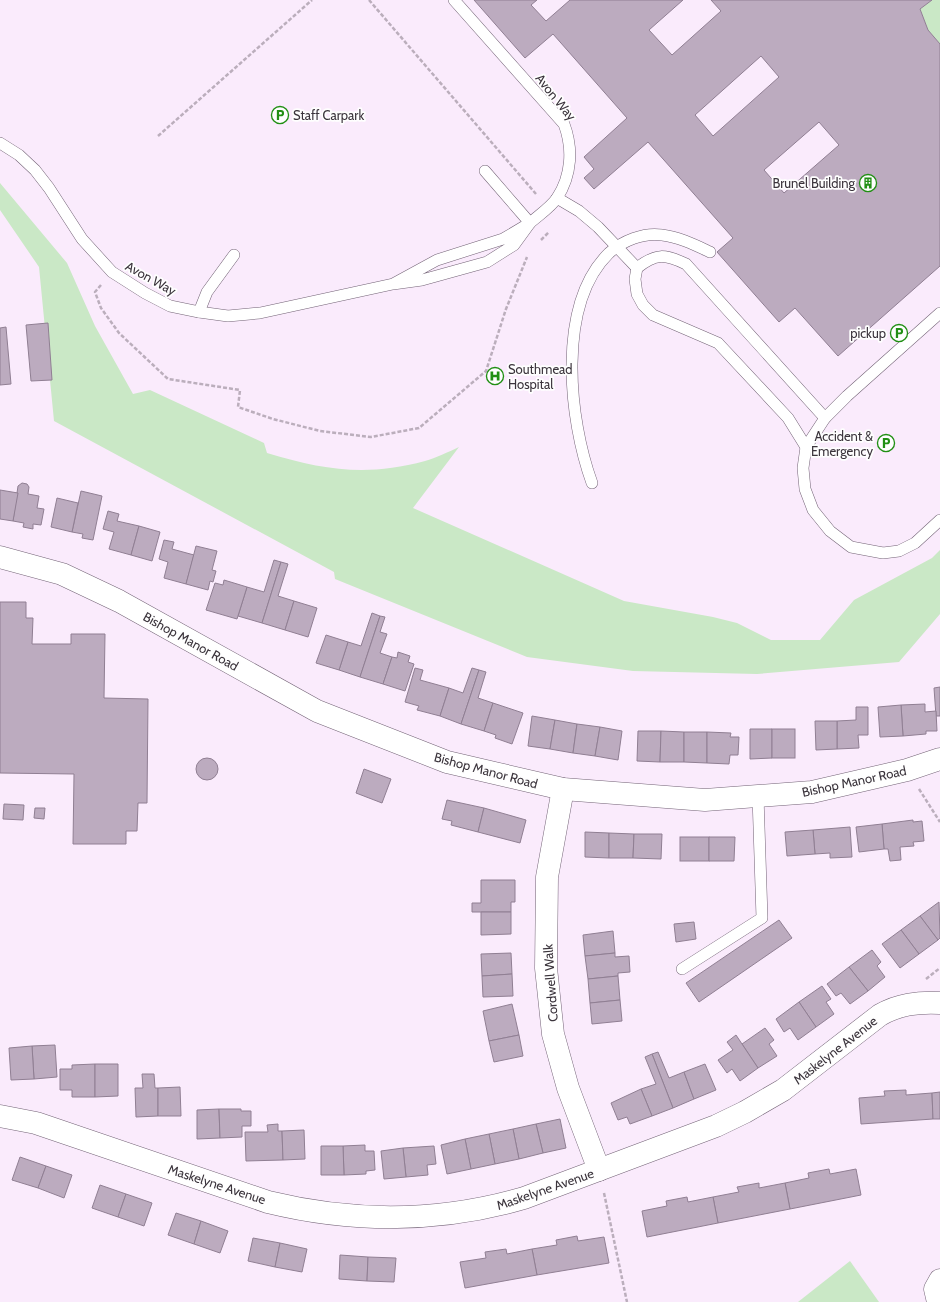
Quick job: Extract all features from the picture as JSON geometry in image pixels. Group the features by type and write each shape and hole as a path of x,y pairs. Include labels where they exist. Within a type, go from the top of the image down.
{"street":[{"name":"Bishop Manor Road","path":"0,558 62,574 119,601 317,711 447,762 563,789 705,800 812,792 907,770 940,759"},
{"name":"Cordwell Walk","path":"563,789 547,877 546,968 553,1034 568,1088 599,1170"},
{"name":"Maskelyne Avenue","path":"0,1116 36,1124 268,1202 303,1210 361,1218 446,1215 497,1206 524,1198 716,1126 765,1101 891,1009 914,1003 940,1003"},
{"path":"938,1302 935,1289 940,1280"}],"lane":[{"name":"Avon Way","path":"392,284 437,260 503,239 530,223 557,198 566,179 571,159 570,139 564,124 454,0"},
{"name":"Avon Way","path":"0,143 19,155 35,170 57,199 82,239 112,272 145,293 170,306 199,312 228,316 260,313 392,284 422,280 487,262 514,245 530,223"},
{"path":"485,171 530,223"},
{"path":"557,198 579,211 598,227 637,268"},
{"path":"592,483 578,436 573,396 574,332 583,294 592,272 616,247 637,238 661,234 685,241 710,252"},
{"path":"199,312 207,292 234,255"},
{"path":"806,447 788,418 718,343 653,315 643,305 637,294 635,279 637,268 647,260 659,256 669,256 686,264 825,418"},
{"path":"940,314 847,396 825,418 806,447 803,468 804,489 813,510 830,531 851,547 882,553 899,551 915,543 940,520"},
{"path":"682,969 762,918 758,796"}],"path":[{"path":"158,136 312,0"},
{"path":"369,0 548,207"},
{"path":"907,770 940,822"},
{"path":"599,1170 626,1302"}],"green space":[{"path":"932,0 940,0 940,44 928,30 920,9"},
{"path":"0,183 67,263 95,326 133,394 150,390 264,443 267,453 307,464 345,469 383,469 429,460 459,447 413,508 624,601 713,617 737,623 771,640 820,640 854,600 932,558 940,550 940,614 899,662 757,674 633,671 527,657 335,579 334,572 54,421 39,267 0,210"},
{"path":"850,1261 879,1302 798,1302"}],"building":[{"name":"Brunel Building","path":"474,0 537,0 531,5 546,21 570,0 683,0 649,30 672,55 721,11 711,0 932,0 920,9 928,30 940,44 940,266 838,356 795,308 779,322 717,252 733,238 648,142 594,189 584,178 594,169 584,157 627,118 553,34 525,58","holes":["761,56 779,77 713,136 695,115","819,122 839,145 784,193 764,170"]},
{"path":"48,323 52,380 31,381 26,325"},
{"path":"6,327 11,384 0,385 0,328"},
{"path":"22,483 27,484 29,487 28,494 39,496 37,508 44,509 41,525 33,524 33,529 23,527 24,523 13,521 18,486"},
{"path":"0,490 18,493 13,521 0,519"},
{"path":"81,491 102,496 93,540 82,538 83,534 72,532"},
{"path":"57,498 78,503 72,532 51,527"},
{"path":"108,511 119,514 117,521 139,526 131,555 109,549 114,532 103,529"},
{"path":"139,526 160,532 152,561 131,555"},
{"path":"164,540 174,542 172,549 194,555 186,584 164,578 168,562 159,559"},
{"path":"196,546 217,551 212,570 216,571 213,582 210,581 208,590 186,584"},
{"path":"274,560 281,562 262,623 238,616 247,587 264,592"},
{"path":"281,562 288,564 278,596 294,601 285,630 262,623"},
{"path":"224,580 247,587 237,619 206,610 215,583 223,585"},
{"path":"294,601 317,608 308,637 285,630"},
{"path":"0,602 26,602 26,618 33,618 32,644 71,644 71,634 105,634 104,698 148,699 147,803 138,803 137,831 126,831 126,844 73,844 74,774 0,773"},
{"path":"372,613 380,616 360,677 339,670 348,642 361,646"},
{"path":"380,616 385,617 380,632 387,634 380,653 392,657 383,684 360,677"},
{"path":"326,635 348,642 339,670 316,663"},
{"path":"398,652 410,656 408,662 414,664 405,691 383,684 392,657 397,658"},
{"path":"415,668 423,670 420,680 449,688 440,716 417,710 419,706 405,702"},
{"path":"472,668 479,670 461,724 440,716 449,688 463,693"},
{"path":"479,670 486,672 478,698 493,703 484,731 461,724"},
{"path":"940,687 940,716 936,716 934,688"},
{"path":"493,703 523,713 512,744 495,738 496,735 484,731"},
{"path":"925,704 925,712 936,711 937,731 926,731 926,734 903,736 901,705"},
{"path":"901,705 903,736 880,737 878,707"},
{"path":"856,707 868,707 868,735 858,735 859,748 837,749 837,721 856,720"},
{"path":"532,716 555,720 550,749 528,746"},
{"path":"555,720 577,724 573,753 550,749"},
{"path":"815,721 837,721 837,749 816,750"},
{"path":"577,724 600,727 595,756 573,753"},
{"path":"600,727 622,731 618,760 595,756"},
{"path":"750,729 772,729 772,758 750,759"},
{"path":"772,729 795,729 795,758 772,758"},
{"path":"638,731 661,731 660,762 637,761"},
{"path":"661,731 684,732 684,762 660,762"},
{"path":"684,732 707,732 707,763 684,762"},
{"path":"707,732 731,733 730,737 739,737 738,755 730,755 729,764 707,763"},
{"path":"207,758 215,761 218,769 215,777 207,780 199,777 196,769 199,761"},
{"path":"364,769 391,779 382,803 356,793"},
{"path":"447,800 484,808 478,832 451,825 452,821 442,819"},
{"path":"4,804 24,805 23,820 3,819"},
{"path":"35,808 45,808 44,819 34,818"},
{"path":"484,808 526,820 520,843 478,832"},
{"path":"913,820 913,822 922,821 924,841 913,842 914,846 900,847 901,860 890,861 888,849 884,849 882,824"},
{"path":"882,824 884,849 859,852 856,827"},
{"path":"850,827 852,857 830,858 830,853 815,854 813,830"},
{"path":"813,830 815,854 787,856 785,832"},
{"path":"585,832 609,833 609,858 585,857"},
{"path":"609,833 634,834 633,858 609,858"},
{"path":"634,834 662,834 661,859 633,858"},
{"path":"680,837 709,837 709,861 680,861"},
{"path":"709,837 735,837 734,861 709,861"},
{"path":"481,880 515,880 515,902 511,902 511,912 472,912 472,903 481,903"},
{"path":"939,902 940,938 938,940 920,916"},
{"path":"481,912 511,912 511,934 481,935"},
{"path":"920,916 938,940 919,954 901,930"},
{"path":"779,920 792,938 699,1002 686,983"},
{"path":"694,922 696,939 676,942 674,924"},
{"path":"901,930 919,954 900,968 882,944"},
{"path":"613,931 615,953 585,956 583,935"},
{"path":"872,950 881,962 877,966 885,977 868,991 849,967"},
{"path":"511,953 512,974 482,976 481,954"},
{"path":"615,953 615,957 629,956 630,972 618,973 618,976 588,979 585,956"},
{"path":"849,967 868,991 850,1004 841,993 836,996 827,984"},
{"path":"512,974 513,996 483,997 482,976"},
{"path":"618,976 620,1000 590,1003 588,979"},
{"path":"822,986 831,999 826,1002 834,1014 816,1027 799,1002"},
{"path":"620,1000 622,1021 592,1024 590,1003"},
{"path":"799,1002 816,1027 798,1040 790,1028 784,1032 776,1019"},
{"path":"512,1004 519,1035 489,1041 483,1011"},
{"path":"765,1028 774,1040 769,1044 777,1056 758,1068 742,1044"},
{"path":"519,1035 523,1056 494,1062 489,1041"},
{"path":"736,1035 758,1068 740,1081 732,1069 727,1073 718,1060 733,1050 727,1042"},
{"path":"55,1045 57,1077 34,1079 32,1046"},
{"path":"32,1046 34,1079 11,1080 9,1048"},
{"path":"658,1052 669,1078 684,1072 694,1099 673,1108 652,1054"},
{"path":"652,1054 673,1108 652,1116 641,1089 656,1084 645,1057"},
{"path":"95,1064 95,1097 72,1097 72,1090 60,1090 60,1069 72,1069 72,1065"},
{"path":"95,1064 118,1064 118,1096 95,1097"},
{"path":"705,1064 716,1090 694,1099 684,1072"},
{"path":"142,1074 154,1074 155,1088 158,1088 158,1116 136,1117 135,1088 143,1088"},
{"path":"180,1087 181,1116 158,1116 158,1088"},
{"path":"641,1089 652,1116 630,1124 627,1117 618,1120 611,1103"},
{"path":"906,1090 906,1095 932,1093 933,1119 861,1124 859,1098 885,1096 884,1091"},
{"path":"940,1092 940,1119 933,1119 932,1093"},
{"path":"219,1109 220,1138 197,1139 197,1110"},
{"path":"219,1109 241,1109 241,1111 251,1111 251,1126 242,1126 242,1137 220,1138"},
{"path":"560,1119 566,1148 543,1153 536,1124"},
{"path":"278,1124 278,1131 282,1131 283,1160 246,1161 245,1132 268,1132 267,1125"},
{"path":"536,1124 543,1153 519,1159 513,1129"},
{"path":"513,1129 519,1159 495,1164 489,1134"},
{"path":"304,1130 305,1159 283,1160 282,1131"},
{"path":"489,1134 495,1164 471,1169 465,1139"},
{"path":"465,1139 471,1169 447,1174 441,1145"},
{"path":"365,1145 365,1151 374,1151 375,1170 366,1171 366,1174 344,1175 343,1146"},
{"path":"321,1146 343,1146 344,1175 321,1175"},
{"path":"434,1146 436,1164 427,1165 428,1175 406,1177 403,1148"},
{"path":"403,1148 406,1177 384,1179 381,1151"},
{"path":"20,1157 46,1166 38,1188 12,1180"},
{"path":"46,1166 72,1175 64,1198 38,1188"},
{"path":"829,1169 830,1174 856,1169 861,1195 790,1209 785,1183 809,1178 808,1173"},
{"path":"759,1183 759,1188 785,1183 790,1209 718,1223 713,1197 739,1192 737,1187"},
{"path":"100,1185 126,1194 118,1217 92,1208"},
{"path":"126,1194 152,1203 144,1226 118,1217"},
{"path":"687,1197 688,1202 713,1197 718,1223 647,1237 642,1211 667,1206 666,1201"},
{"path":"176,1213 201,1221 194,1244 168,1235"},
{"path":"201,1221 228,1231 220,1253 194,1244"},
{"path":"577,1236 578,1241 604,1237 609,1263 537,1275 532,1249 557,1245 556,1240"},
{"path":"253,1238 280,1243 275,1267 248,1261"},
{"path":"280,1243 307,1249 302,1272 275,1267"},
{"path":"506,1249 507,1254 532,1249 537,1275 465,1288 460,1262 486,1258 485,1252"},
{"path":"340,1255 368,1257 367,1281 339,1279"},
{"path":"368,1257 396,1258 394,1282 367,1281"}],"place":[{"name":"Staff Carpark","path":"280,115"},
{"name":"Brunel Building","path":"868,183"},
{"name":"pickup","path":"899,333"},
{"name":"Southmead Hospital","path":"495,376"},
{"name":"Accident & Emergency","path":"886,443"}]}
